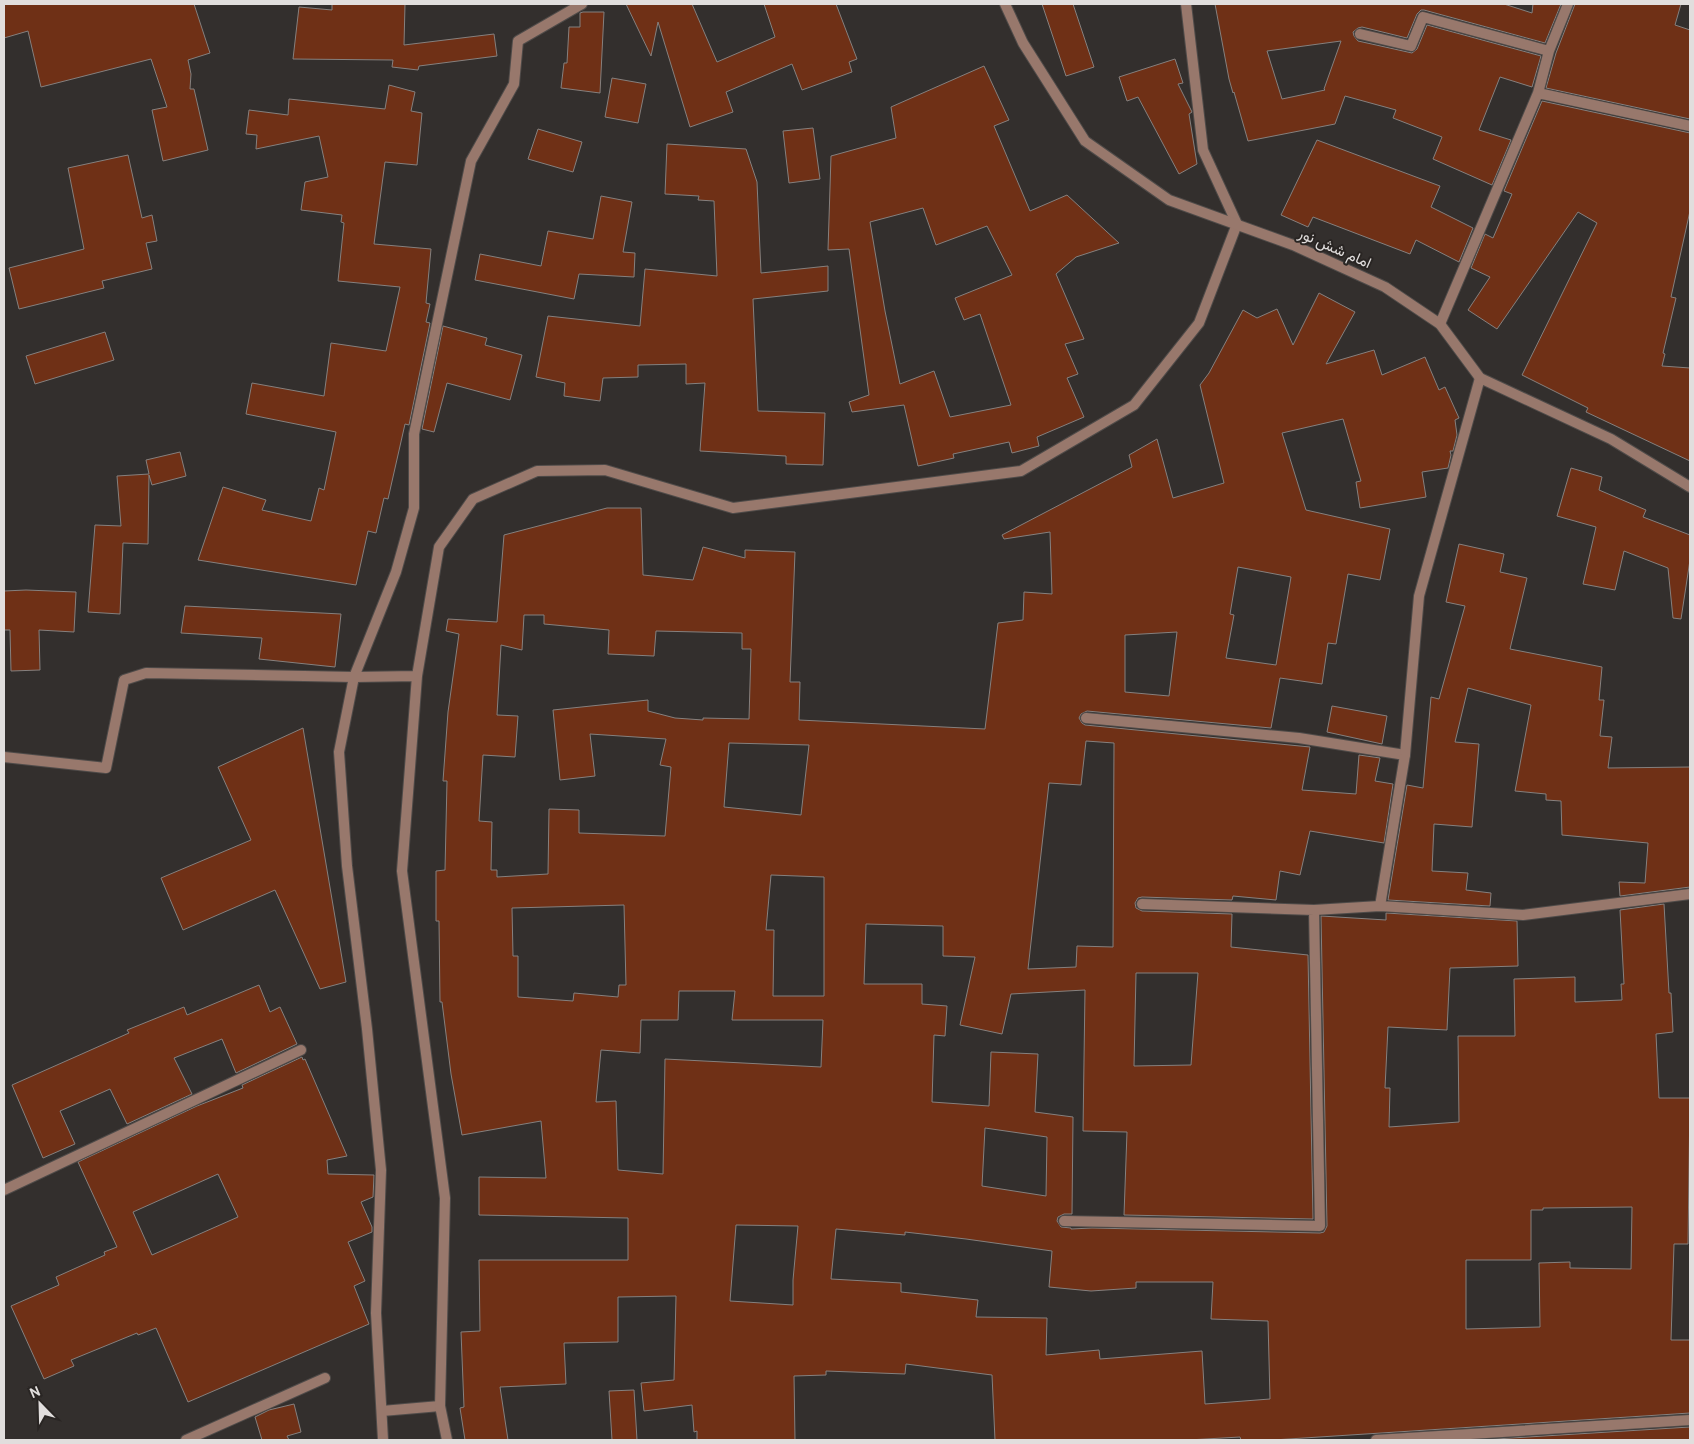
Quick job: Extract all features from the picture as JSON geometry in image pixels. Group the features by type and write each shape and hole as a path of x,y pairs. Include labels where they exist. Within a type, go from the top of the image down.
{"street":[{"path":"383,1440 376,1313 380,1170 367,1029 347,866 339,752 354,677 396,572 414,508 414,434 471,161 514,84 518,40 582,4"},
{"name":"امام شش نور","path":"1005,4 1023,43 1085,141 1169,200 1293,245 1385,287 1440,324 1480,378 1611,439 1690,487"},
{"path":"447,1440 440,1406 445,1198 402,870 417,676 439,547 473,499 536,471 605,470 733,508 1021,471 1134,405 1199,323 1237,224 1203,150 1186,4"},
{"path":"1440,324 1538,93 1549,52 1568,4"},
{"path":"1360,34 1411,46 1423,18 1549,52"},
{"path":"1538,93 1690,126"},
{"path":"1380,906 1404,756 1420,596 1480,378"},
{"path":"4,757 106,768 124,680 146,672 354,677 417,676"},
{"path":"1086,718 1299,738 1404,756"},
{"path":"1142,904 1314,910 1380,906 1523,915 1690,894"},
{"path":"1064,1221 1320,1226 1314,910"},
{"path":"4,1190 301,1050"},
{"path":"186,1440 325,1378"},
{"path":"382,1411 440,1406"},
{"path":"1376,1440 1690,1420"}],"building":[{"path":"4,4 194,4 210,53 188,60 191,74 190,89 194,89 208,150 163,161 152,110 167,107 151,59 41,87 28,31 4,38"},
{"path":"332,4 405,4 404,45 494,34 497,56 419,66 418,70 392,67 393,60 293,59 299,7 332,10"},
{"path":"626,4 692,4 717,62 775,37 764,4 836,4 857,59 849,62 852,72 802,90 792,64 726,92 733,112 690,127 658,22 651,56"},
{"path":"1042,4 1073,4 1094,67 1066,76"},
{"path":"1215,4 1504,4 1532,13 1533,4 1561,4 1545,43 1424,10 1417,14 1407,38 1362,27 1353,32 1358,41 1412,53 1417,49 1427,25 1541,56 1532,87 1500,77 1479,130 1511,140 1492,185 1433,159 1442,137 1393,118 1396,110 1345,96 1335,124 1248,141 1229,79","holes":["1341,41 1324,89 1282,99 1267,51"]},
{"path":"1575,4 1681,4 1675,25 1690,30 1690,119 1546,88 1556,53"},
{"path":"604,12 600,93 561,88 564,63 567,63 569,27 580,27 580,13"},
{"path":"1175,59 1183,83 1178,84 1192,112 1189,114 1197,164 1179,174 1138,97 1127,101 1119,77"},
{"path":"984,66 1009,120 994,126 1030,211 1067,195 1119,243 1076,257 1056,274 1084,339 1065,344 1078,374 1067,378 1084,417 1037,437 1039,446 1012,453 1009,442 953,454 954,458 918,466 904,405 852,412 849,402 869,395 849,249 828,250 831,156 896,138 891,107","holes":["923,208 936,245 987,226 1012,275 955,298 964,320 980,314 1011,405 950,417 934,371 900,384 870,222"]},
{"path":"612,78 646,84 638,123 605,117"},
{"path":"389,85 415,92 411,111 422,113 417,165 385,162 374,244 431,249 426,303 430,304 426,322 430,323 409,425 405,424 388,499 384,498 376,533 368,531 356,585 198,560 223,487 266,500 262,510 311,521 319,488 324,490 336,432 246,414 252,383 324,396 331,343 386,351 400,287 338,281 344,223 341,222 342,215 301,210 305,182 328,177 319,136 256,149 257,135 246,134 249,110 288,115 289,99 385,109"},
{"path":"1542,101 1690,133 1690,211 1671,297 1676,298 1663,353 1665,354 1662,366 1690,368 1690,461 1586,412 1588,408 1522,375 1597,223 1578,212 1497,329 1468,310 1490,277 1471,268 1485,234 1493,238 1512,194 1504,191"},
{"path":"813,128 820,179 789,183 783,131"},
{"path":"538,129 582,142 573,172 528,159"},
{"path":"1317,140 1440,186 1431,207 1473,228 1459,262 1416,240 1410,254 1313,217 1308,227 1281,215"},
{"path":"667,144 746,149 757,182 761,273 828,266 828,291 753,299 758,411 825,413 823,465 786,464 786,456 700,451 705,383 686,384 686,364 638,365 638,377 603,378 600,401 564,396 565,383 536,377 548,316 640,326 645,269 717,276 714,201 698,200 699,196 665,194"},
{"path":"128,155 142,218 152,215 157,241 146,243 152,269 102,281 104,288 19,309 9,268 84,249 68,168"},
{"path":"601,196 632,202 623,252 635,253 634,277 579,274 574,299 475,280 480,254 541,266 548,231 593,239"},
{"path":"1319,293 1355,312 1326,364 1374,350 1382,375 1425,357 1439,390 1445,387 1459,418 1455,420 1457,435 1453,451 1450,451 1448,468 1422,472 1426,497 1360,508 1356,482 1361,481 1343,419 1282,433 1306,510 1390,529 1380,580 1348,574 1336,644 1328,643 1322,684 1280,678 1271,728 1087,711 1081,714 1079,718 1085,725 1310,747 1302,790 1356,794 1359,755 1380,758 1375,781 1393,784 1384,843 1310,831 1300,875 1280,871 1276,900 1233,896 1232,900 1142,897 1138,898 1135,903 1136,908 1142,911 1232,914 1231,947 1308,955 1313,1219 1124,1215 1127,1132 1083,1131 1085,990 1011,994 1002,1034 960,1025 975,957 943,956 943,926 866,924 864,984 922,984 922,1004 947,1006 945,1036 934,1035 932,1102 989,1106 991,1052 1038,1054 1035,1112 1073,1117 1072,1214 1064,1214 1058,1217 1057,1221 1061,1227 1071,1229 1320,1233 1324,1232 1327,1226 1321,916 1386,920 1386,913 1517,921 1518,966 1450,968 1447,1030 1388,1027 1385,1088 1390,1088 1389,1127 1459,1122 1458,1036 1515,1036 1514,979 1575,977 1575,1002 1622,1000 1621,984 1624,984 1620,910 1664,904 1673,1032 1656,1034 1659,1098 1690,1098 1688,1244 1674,1244 1671,1340 1690,1340 1690,1413 1273,1440 1241,1440 1240,1437 1188,1440 995,1440 992,1375 906,1364 905,1374 826,1371 826,1375 794,1376 795,1440 697,1440 697,1431 694,1432 692,1405 644,1411 641,1383 674,1380 676,1296 618,1297 618,1342 564,1343 566,1384 500,1387 508,1440 465,1440 460,1408 464,1407 461,1332 480,1331 479,1260 628,1260 628,1218 479,1215 479,1177 546,1178 541,1121 462,1135 451,1074 442,1002 440,1002 439,921 436,921 436,871 445,870 447,781 443,781 448,712 459,634 446,631 448,619 497,622 504,535 607,508 641,508 643,575 693,580 703,547 745,558 745,550 795,552 790,682 800,682 799,720 985,729 998,623 1023,620 1024,592 1052,594 1050,532 1004,539 1002,535 1132,467 1129,455 1157,439 1173,498 1224,483 1200,385 1209,373 1243,310 1257,318 1277,309 1293,345","holes":["1238,567 1291,577 1276,665 1226,658 1234,615 1230,614","524,615 544,615 544,624 609,630 608,654 654,656 656,631 742,633 742,649 751,649 749,719 703,718 703,720 675,718 648,711 648,700 553,710 560,780 595,776 590,734 666,739 660,765 671,767 665,836 579,833 579,810 549,809 548,874 497,877 497,870 491,870 492,822 479,821 483,755 515,757 518,716 497,715 501,645 522,650","1177,632 1169,696 1125,692 1125,635","1086,741 1114,743 1113,947 1077,946 1076,967 1028,969 1049,783 1081,785","729,743 809,745 801,815 724,807","771,875 824,877 824,996 773,996 774,930 766,930","624,905 626,985 619,985 618,997 574,993 573,1001 518,997 518,956 513,956 512,908","1136,973 1198,973 1191,1065 1134,1066","679,991 735,991 732,1020 823,1020 821,1067 665,1059 663,1174 618,1170 616,1101 596,1102 601,1050 640,1053 641,1020 678,1020","985,1128 1047,1137 1046,1196 982,1186","1632,1207 1631,1269 1570,1268 1570,1262 1539,1263 1540,1327 1466,1329 1466,1260 1531,1260 1531,1210 1543,1210 1543,1208","736,1225 798,1226 793,1280 793,1305 730,1301","836,1229 905,1235 905,1232 1052,1251 1049,1287 1091,1291 1136,1288 1136,1282 1213,1282 1211,1319 1268,1321 1270,1399 1205,1404 1202,1351 1100,1359 1099,1350 1046,1355 1047,1318 976,1317 978,1300 901,1292 901,1283 831,1279"]},
{"path":"443,326 487,338 485,345 522,355 510,400 447,383 434,432 422,429"},
{"path":"105,332 114,360 35,384 26,356"},
{"path":"180,452 186,476 152,485 149,475 148,544 123,543 120,614 88,612 95,525 121,526 117,476 149,474 146,460"},
{"path":"1571,468 1602,477 1599,490 1646,510 1643,517 1690,535 1690,560 1681,619 1673,618 1668,568 1624,551 1615,590 1583,584 1596,527 1557,516"},
{"path":"1459,544 1504,554 1500,572 1527,578 1510,649 1602,667 1599,700 1604,700 1600,736 1612,737 1608,768 1690,767 1690,887 1620,896 1619,882 1645,883 1648,843 1562,835 1561,801 1546,800 1546,794 1515,791 1531,705 1468,688 1455,742 1479,744 1472,827 1434,824 1432,871 1468,873 1466,890 1491,893 1490,906 1388,900 1407,785 1423,788 1431,697 1439,699 1465,606 1446,602"},
{"path":"4,591 76,592 74,632 39,630 40,670 11,671 10,630 4,630"},
{"path":"185,606 341,614 335,667 259,659 262,638 181,633"},
{"path":"1332,706 1387,716 1382,744 1327,732"},
{"path":"303,728 346,982 320,989 275,890 183,930 161,878 251,840 218,767"},
{"path":"259,985 270,1012 280,1007 297,1044 236,1073 222,1039 174,1058 192,1094 127,1124 110,1089 60,1111 75,1144 43,1158 12,1085 129,1033 127,1030 184,1007 187,1015"},
{"path":"302,1057 303,1060 305,1059 347,1156 327,1160 328,1174 374,1175 373,1197 361,1202 372,1227 372,1232 348,1242 365,1281 354,1286 369,1324 188,1402 156,1328 138,1335 137,1333 71,1360 74,1366 44,1379 11,1306 59,1285 56,1277 105,1255 104,1252 117,1247 78,1162 197,1106 243,1088 242,1085","holes":["218,1174 238,1217 152,1255 133,1212"]},
{"path":"634,1390 637,1440 612,1440 609,1391"},
{"path":"294,1404 301,1432 287,1436 289,1440 262,1440 255,1417 269,1410"},
{"path":"1690,1427 1690,1440 1480,1440"}]}
